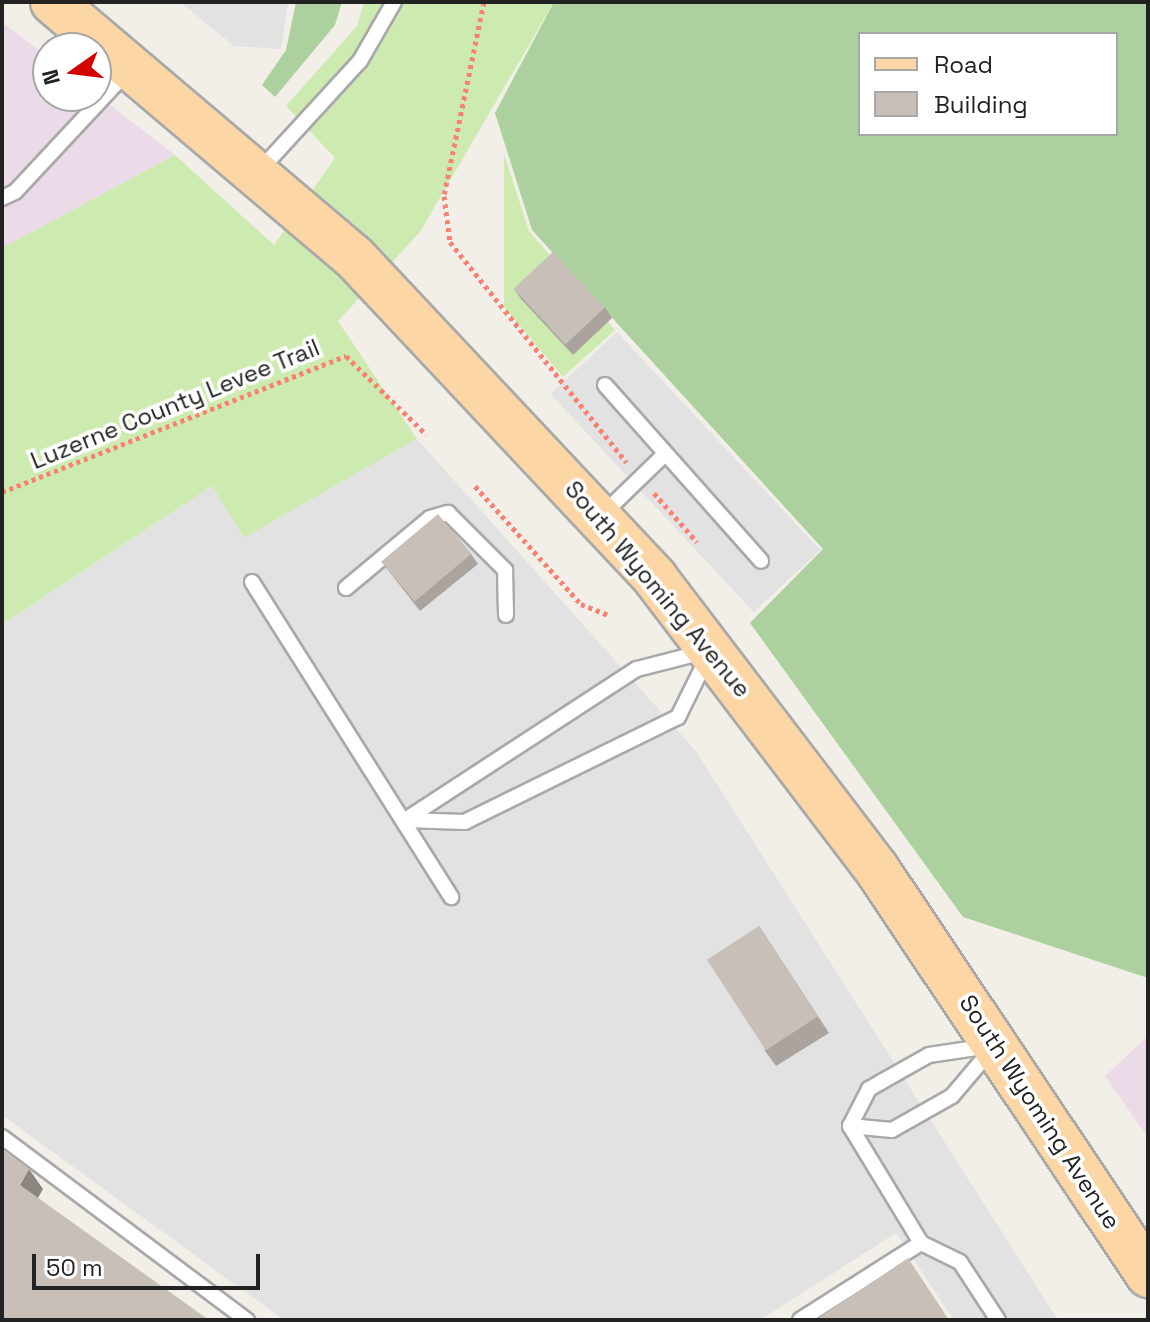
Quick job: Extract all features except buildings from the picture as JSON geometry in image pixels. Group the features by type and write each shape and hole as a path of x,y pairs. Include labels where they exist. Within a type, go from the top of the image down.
{"main road":[{"name":"South Wyoming Avenue","path":"53,2 260,171 440,342 600,516 711,650 876,868 1148,1275"}],"lane":[{"path":"260,171 360,61 394,2"},
{"path":"2,198 133,65"},
{"path":"605,385 761,561"},
{"path":"600,516 665,454"},
{"path":"346,588 430,518 448,513 505,570 506,615"},
{"path":"252,582 451,897"},
{"path":"405,820 637,669 711,650"},
{"path":"405,820 465,822 678,717 711,650"},
{"path":"850,1126 892,1130 942,1102 995,1045"},
{"path":"850,1126 869,1089 916,1062 995,1045"},
{"path":"850,1126 921,1243 960,1262 998,1320"},
{"path":"2,1137 247,1320"},
{"path":"800,1320 921,1243"}],"path":[{"path":"484,2 444,221 453,252 638,475"},
{"name":"Luzerne County Levee Trail","path":"2,492 346,356 426,434"},
{"path":"475,486 581,604 608,615"},
{"path":"648,486 697,542"}],"shaded area":[{"path":"180,2 288,2 281,49 234,46"},
{"path":"2,22 32,45 32,112 112,112 112,106 175,155 2,248"},
{"path":"617,332 820,550 754,612 550,394"},
{"path":"417,439 695,750 1058,1320 954,1320 896,1233 760,1320 284,1320 2,1115 2,625 212,486 244,538"},
{"path":"1148,1036 1148,1138 1105,1076"}],"green space":[{"path":"296,2 342,2 335,25 275,97 262,85 286,50"},
{"path":"364,2 554,2 420,232 338,321 417,439 244,538 212,486 2,625 2,248 175,155 274,245 335,158 286,106 357,26"},
{"path":"554,2 1148,2 1148,978 963,917 750,623 823,549 532,230 495,113"},
{"path":"504,154 529,231 615,330 563,377 504,307"}]}
